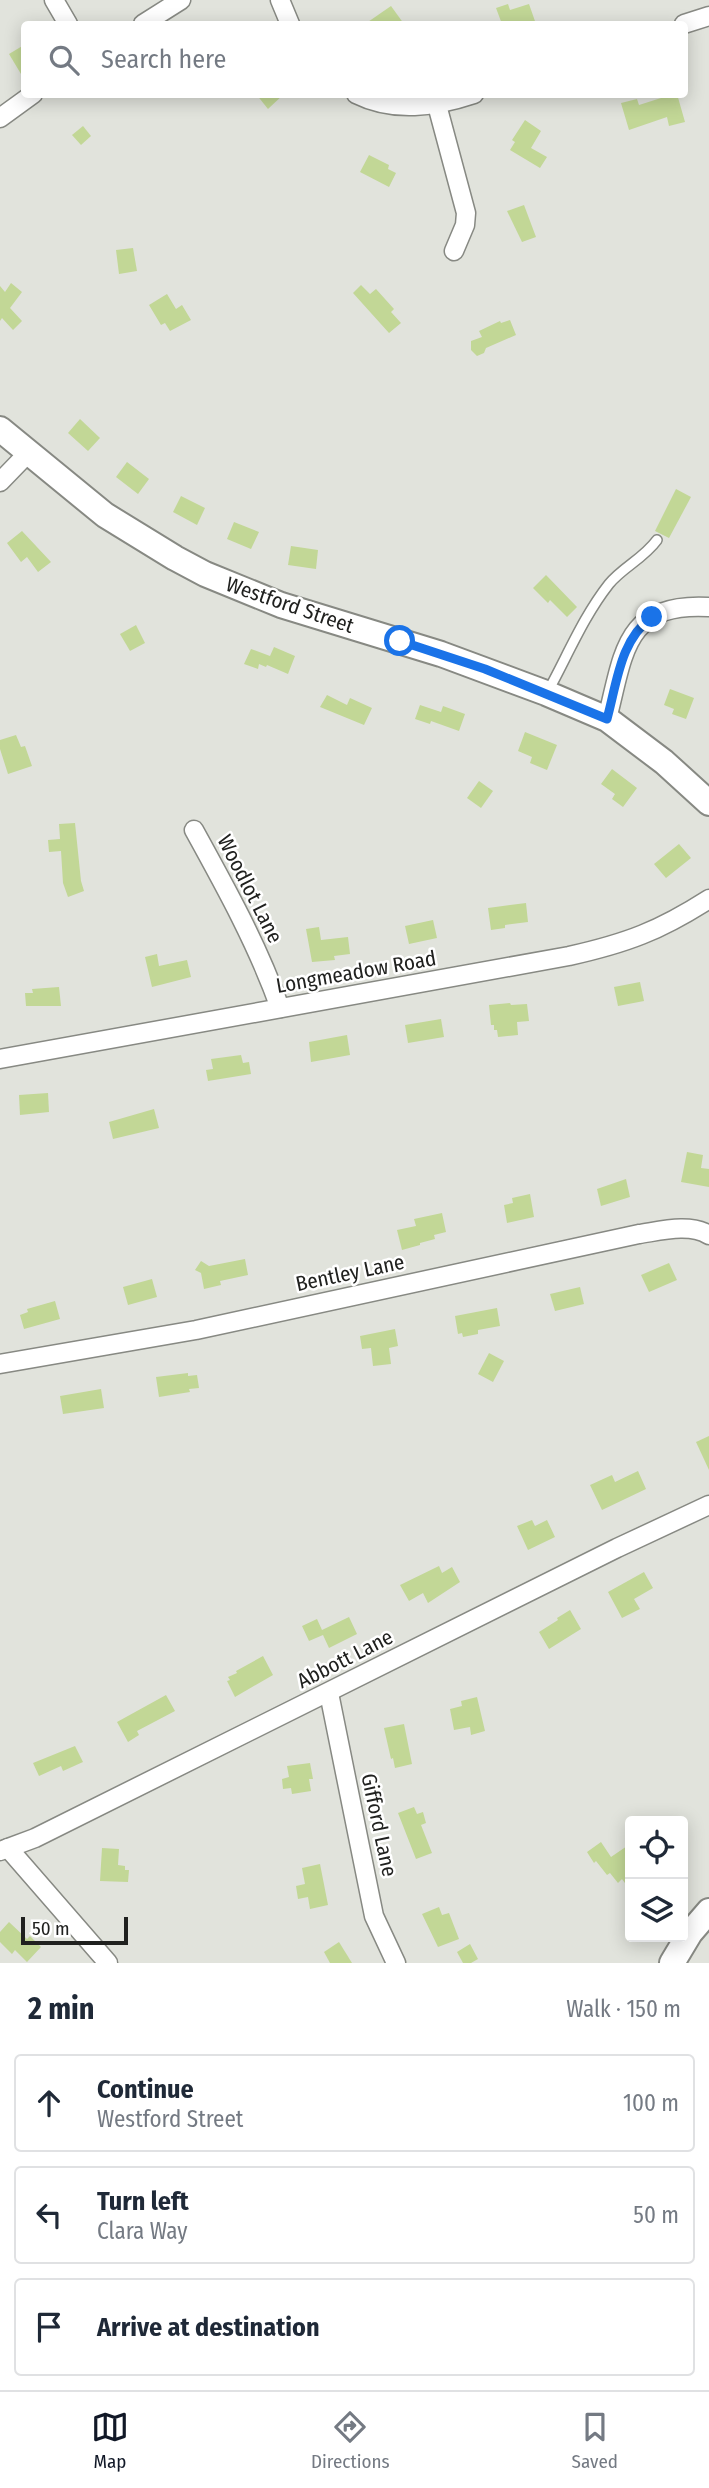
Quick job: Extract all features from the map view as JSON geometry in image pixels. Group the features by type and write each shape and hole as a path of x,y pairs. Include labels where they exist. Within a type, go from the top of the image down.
{"main road":[{"name":"Westford Street","path":"0,429 105,515 205,574 281,606 441,654 607,719 664,762 709,803"},
{"path":"672,1963 690,1933 709,1911"}],"street":[{"path":"54,0 66,21"},
{"path":"148,21 181,0"},
{"path":"281,0 289,21"},
{"path":"688,23 709,16"},
{"path":"0,118 28,98"},
{"path":"367,98 383,104 424,107 461,98"},
{"path":"437,105 466,214 465,225 454,251"},
{"path":"0,482 30,452"},
{"path":"607,719 626,648 632,634 641,624 679,607 709,607"},
{"name":"Woodlot Lane","path":"194,830 238,912 280,1008"},
{"name":"Longmeadow Road","path":"0,1059 618,945 656,930 709,899"},
{"name":"Bentley Lane","path":"0,1364 196,1330 639,1234 672,1229 702,1230 709,1234"},
{"name":"Abbott Lane","path":"4,1849 35,1838 709,1504"},
{"name":"Gifford Lane","path":"329,1693 374,1916 396,1963"},
{"path":"4,1849 108,1963"}],"lane":[{"path":"546,693 583,624 610,583 647,554 657,540"}],"building":[{"path":"508,4 510,10 529,4 535,21 501,21 496,8"},
{"path":"391,6 402,21 369,21"},
{"path":"21,47 21,74 9,54"},
{"path":"259,98 280,98 268,109"},
{"path":"661,98 678,98 685,122 669,126 667,117 629,130 621,103 637,99 639,105"},
{"path":"525,120 541,131 531,148 547,157 540,168 510,150 515,142 512,140"},
{"path":"83,126 91,136 81,145 72,135"},
{"path":"369,155 389,165 388,169 396,173 389,187 360,172"},
{"path":"524,205 536,237 522,242 507,211"},
{"path":"133,248 137,271 119,274 116,250"},
{"path":"11,283 22,292 10,308 22,321 13,330 2,318 0,321 0,286 5,292"},
{"path":"361,285 370,294 376,289 394,309 391,312 401,323 389,333 353,293"},
{"path":"167,294 176,309 182,305 191,320 170,331 165,323 161,325 149,305"},
{"path":"510,320 516,335 486,348 484,353 477,356 471,350 471,341 482,337 479,331 500,321"},
{"path":"80,419 100,438 88,451 68,433"},
{"path":"127,462 149,479 138,494 116,477"},
{"path":"676,489 691,497 669,538 655,531"},
{"path":"181,496 205,508 197,525 173,512"},
{"path":"234,522 259,532 251,549 227,539"},
{"path":"22,531 51,562 38,572 27,557 21,562 7,543"},
{"path":"291,546 318,550 316,569 288,565"},
{"path":"546,575 577,607 567,617 533,588"},
{"path":"136,625 145,643 130,651 120,634"},
{"path":"274,647 295,656 288,674 267,665 266,667 259,664 258,669 244,664 251,649 270,656"},
{"path":"670,689 694,698 686,719 672,714 674,709 664,705"},
{"path":"327,695 347,705 350,698 372,708 364,725 320,707"},
{"path":"420,705 441,712 443,706 465,714 459,731 431,721 430,724 415,719"},
{"path":"525,732 557,745 547,770 530,763 532,757 518,751"},
{"path":"16,735 21,747 25,746 32,766 8,774 0,740"},
{"path":"612,769 637,788 623,807 612,799 615,794 601,784"},
{"path":"479,781 493,791 481,808 467,798"},
{"path":"75,823 84,891 68,897 63,883 61,851 49,852 48,840 60,839 59,824"},
{"path":"679,844 691,858 666,878 654,864"},
{"path":"526,903 528,922 491,930 488,908"},
{"path":"433,920 437,938 409,944 405,926"},
{"path":"319,927 321,940 348,937 350,954 334,956 335,960 312,962 306,929"},
{"path":"157,954 159,966 187,960 191,977 152,987 145,957"},
{"path":"640,982 644,1001 618,1006 614,987"},
{"path":"59,987 61,1006 26,1006 25,993 33,993 32,989"},
{"path":"527,1004 529,1021 517,1022 518,1035 498,1037 497,1030 491,1025 489,1005"},
{"path":"441,1019 444,1037 408,1043 405,1025"},
{"path":"347,1035 350,1055 311,1062 309,1042"},
{"path":"241,1055 243,1063 249,1062 251,1074 208,1081 206,1070 213,1069 211,1059"},
{"path":"48,1093 49,1112 20,1115 19,1095"},
{"path":"154,1109 159,1128 113,1139 109,1122"},
{"path":"687,1152 703,1155 701,1168 709,1169 709,1187 681,1182"},
{"path":"626,1179 630,1197 601,1206 597,1189"},
{"path":"530,1194 534,1217 507,1223 504,1205 513,1203 512,1198"},
{"path":"442,1213 446,1232 434,1235 435,1239 402,1250 397,1230 416,1226 414,1219"},
{"path":"245,1259 248,1275 220,1281 221,1285 204,1289 201,1273 195,1270 201,1261 209,1266"},
{"path":"669,1263 677,1280 649,1292 641,1275"},
{"path":"152,1279 157,1297 128,1305 123,1287"},
{"path":"580,1287 584,1304 555,1311 550,1294"},
{"path":"55,1301 60,1319 24,1329 20,1315 28,1312 27,1309"},
{"path":"497,1308 500,1326 478,1330 478,1334 463,1337 462,1333 458,1334 455,1316"},
{"path":"395,1329 398,1346 389,1348 391,1364 373,1366 371,1348 362,1349 360,1336"},
{"path":"489,1353 504,1361 493,1382 478,1374"},
{"path":"188,1373 188,1376 197,1375 199,1388 159,1397 156,1377"},
{"path":"101,1389 104,1408 63,1414 60,1396"},
{"path":"709,1436 709,1470 696,1442"},
{"path":"638,1471 646,1489 602,1510 590,1485 612,1475 615,1482"},
{"path":"532,1520 535,1526 547,1520 555,1537 528,1550 517,1526"},
{"path":"439,1566 442,1573 452,1567 460,1582 428,1603 423,1593 409,1601 400,1585"},
{"path":"644,1572 653,1588 634,1599 640,1609 622,1618 608,1592"},
{"path":"570,1610 581,1629 549,1649 539,1632"},
{"path":"349,1617 357,1634 329,1648 323,1635 309,1641 302,1626 317,1619 322,1630"},
{"path":"263,1656 273,1675 235,1697 227,1681 230,1680 228,1677"},
{"path":"166,1695 175,1711 137,1731 139,1735 128,1742 117,1722"},
{"path":"477,1697 485,1731 471,1735 470,1727 454,1730 450,1709 462,1706 461,1701"},
{"path":"404,1724 412,1764 395,1768 384,1728"},
{"path":"75,1746 83,1762 63,1771 61,1766 39,1776 33,1763"},
{"path":"310,1763 313,1779 309,1779 311,1791 292,1794 291,1788 283,1789 282,1779 289,1777 287,1766"},
{"path":"414,1807 417,1814 423,1812 426,1823 421,1825 432,1853 416,1859 398,1813"},
{"path":"601,1842 611,1857 625,1847 625,1883 622,1879 618,1883 610,1873 607,1875 587,1852"},
{"path":"102,1848 119,1849 118,1865 129,1870 128,1882 100,1881"},
{"path":"320,1864 328,1905 310,1909 308,1897 298,1899 296,1886 305,1884 302,1868"},
{"path":"439,1907 442,1915 449,1913 459,1939 438,1947 422,1914"},
{"path":"9,1922 27,1939 30,1936 41,1947 27,1962 15,1950 12,1954 0,1942 0,1932"},
{"path":"339,1942 352,1963 330,1963 324,1952"},
{"path":"470,1944 478,1959 463,1963 457,1952"}],"route":[{"path":"400,641 485,669 607,719 632,634 652,617"}]}
